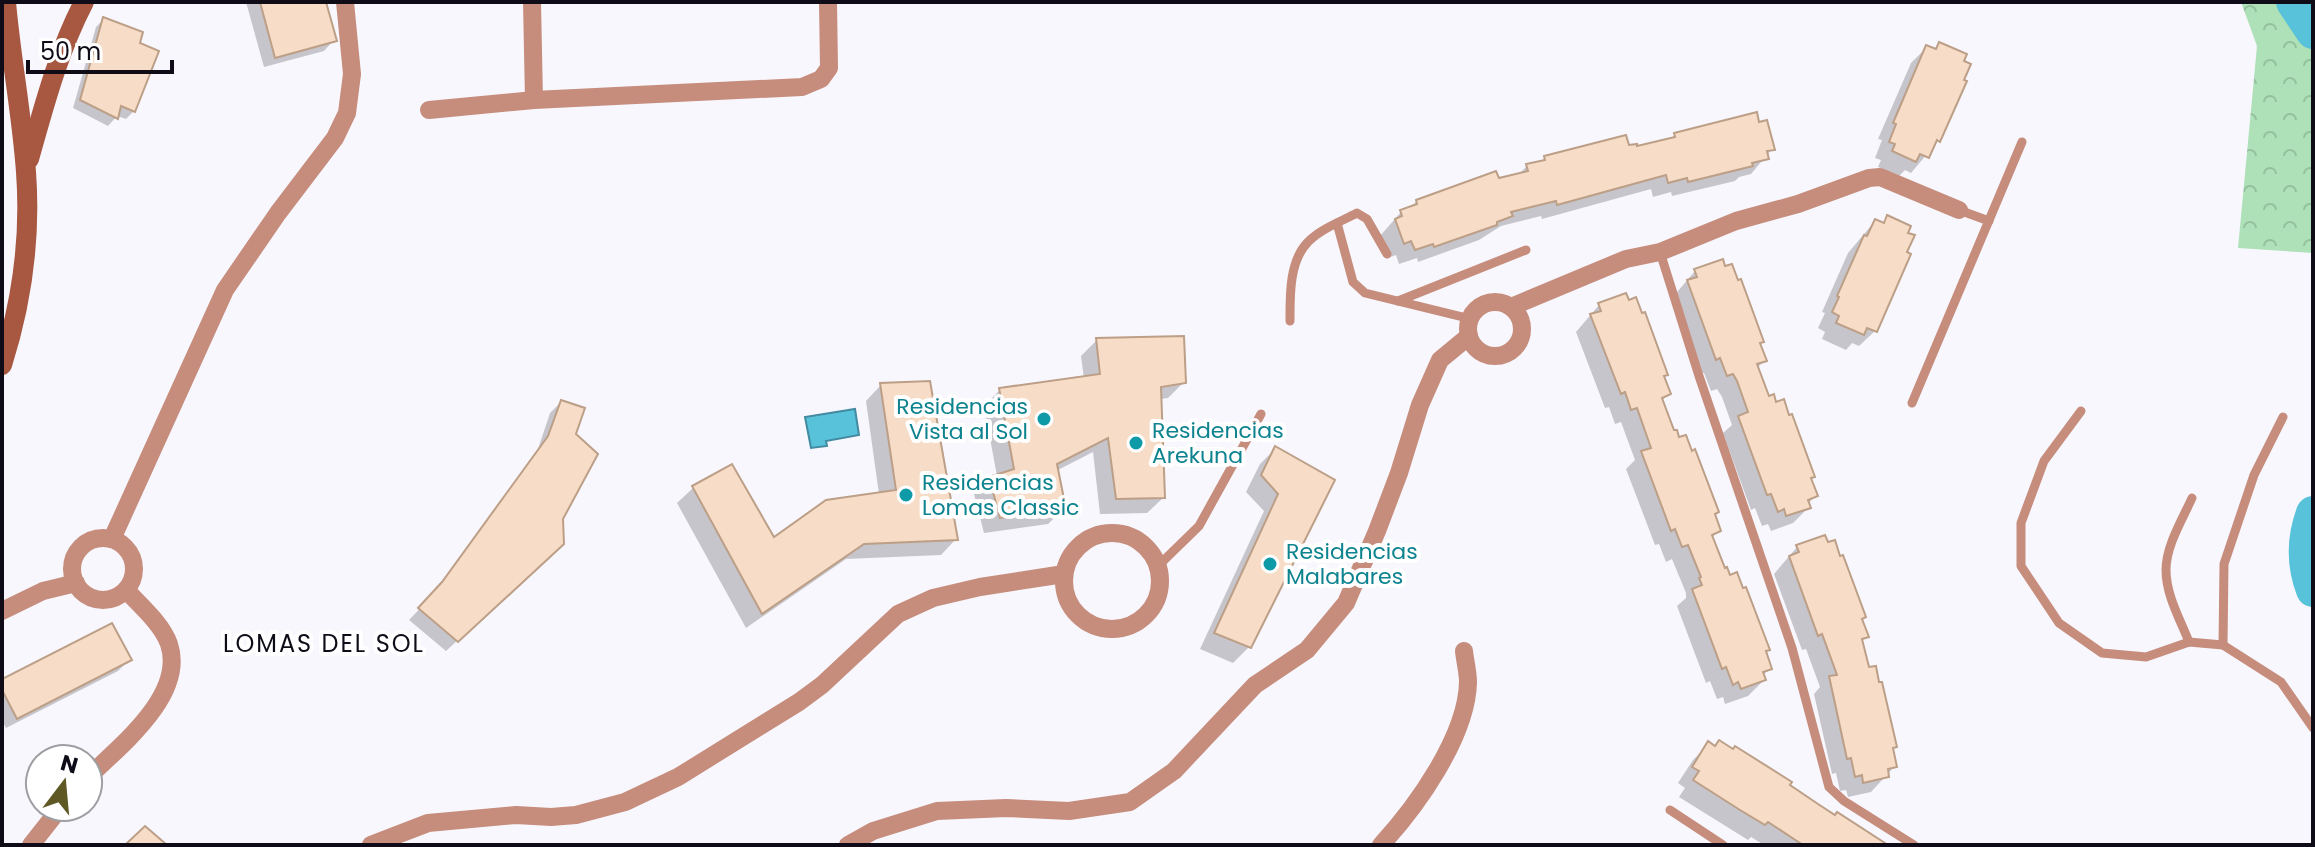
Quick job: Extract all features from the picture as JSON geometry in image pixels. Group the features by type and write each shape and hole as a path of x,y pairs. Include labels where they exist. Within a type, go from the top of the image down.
{"main road":[{"path":"2,365 21,295 26,251 26,171 6,2"},
{"path":"26,171 47,94 84,2"}],"street":[{"path":"112,539 225,290 335,138 347,113 352,74 345,2"},
{"path":"532,2 534,100"},
{"path":"429,110 534,100 802,87 821,79 829,68 828,2"},
{"path":"1511,307 1626,259 1660,252 1736,221 1798,204 1869,178 1880,177 1959,210"},
{"path":"848,845 873,831 937,811 1006,808 1069,811 1130,802 1174,771 1255,685 1307,650 1346,603 1399,473 1420,405 1440,360 1470,327 1475,311 1490,303 1499,303 1511,307 1522,325 1519,342 1505,354 1479,351 1470,327"},
{"path":"1108,533 1124,534 1139,541 1151,552 1158,566 1161,582 1156,603 1139,622 1124,628 1109,629 1093,625 1080,617 1070,605 1064,574 1069,559 1079,546 1092,537 1108,533"},
{"path":"112,539 126,548 134,573 126,590 115,597 103,600 90,597 76,583 72,565 77,551 89,541 112,539"},
{"path":"371,845 428,823 516,815 576,815 625,802 678,777 799,702 822,685 898,614 933,598 1064,574"},
{"path":"2,611 43,591 76,583"},
{"path":"104,760 150,713 166,688 171,667 169,644 164,634 126,590"},
{"path":"1381,845 1416,802 1454,734 1464,708 1468,682 1464,651"},
{"path":"31,845 48,823"}],"lane":[{"path":"1912,403 2022,142"},
{"path":"1959,210 1989,221"},
{"path":"1290,321 1291,285 1300,254 1308,241 1357,213 1367,219 1387,254"},
{"path":"1337,223 1353,282 1365,293 1398,301 1470,327"},
{"path":"1398,301 1526,250"},
{"path":"1660,252 1792,648 1829,787 1844,801 1914,845"},
{"path":"2081,411 2044,461 2021,523 2021,566 2059,623 2102,653 2146,657 2189,642 2223,645 2281,682 2313,728"},
{"path":"1158,566 1199,526 1261,414"},
{"path":"2223,645 2224,564 2254,475 2283,417"},
{"path":"2189,642 2171,599 2166,569 2173,540 2192,498"},
{"path":"1670,810 1723,845"}],"green space":[{"path":"2241,2 2313,2 2313,253 2238,248 2257,46"}],"water":[{"path":"855,409 859,435 826,441 827,446 811,448 805,417"}],"building":[{"path":"260,2 326,2 337,41 275,58"},
{"path":"103,17 143,32 140,43 159,51 135,112 121,106 118,119 80,100"},
{"path":"1939,42 1967,54 1964,61 1971,64 1964,80 1967,81 1940,142 1937,140 1929,158 1920,154 1916,162 1892,151 1895,144 1889,142 1896,124 1893,123 1926,45 1936,49"},
{"path":"1757,112 1759,122 1767,120 1775,150 1767,151 1769,159 1752,163 1753,166 1688,182 1687,178 1668,183 1666,175 1557,205 1556,201 1511,212 1513,216 1497,222 1497,225 1434,247 1433,244 1415,250 1411,241 1404,244 1395,219 1402,216 1400,210 1417,204 1416,200 1496,171 1499,178 1528,171 1526,164 1545,160 1544,156 1626,135 1629,145 1637,146 1675,137 1674,133"},
{"path":"1887,215 1911,226 1908,233 1915,235 1907,252 1911,254 1877,332 1867,328 1864,335 1836,323 1839,316 1832,312 1864,235 1867,236 1875,219 1884,223"},
{"path":"1723,259 1725,266 1732,264 1738,280 1741,279 1764,342 1760,343 1767,361 1757,364 1769,396 1774,394 1776,402 1784,399 1815,477 1811,478 1818,496 1808,500 1811,508 1786,516 1784,509 1778,512 1771,494 1767,495 1738,416 1748,412 1737,381 1733,374 1727,376 1720,358 1716,360 1687,280 1697,277 1694,269"},
{"path":"1626,293 1629,300 1636,297 1642,313 1645,312 1668,375 1664,376 1671,394 1662,398 1674,430 1677,430 1679,437 1686,435 1692,451 1695,449 1719,512 1715,514 1721,531 1712,535 1725,568 1730,575 1737,572 1743,588 1746,587 1770,650 1766,651 1772,669 1763,672 1766,680 1741,689 1738,682 1733,685 1726,667 1722,669 1692,589 1702,585 1701,577 1688,545 1682,547 1675,529 1671,531 1641,451 1651,448 1637,408 1631,410 1625,392 1621,394 1590,314 1601,311 1598,303"},
{"path":"1184,336 1186,383 1161,387 1165,498 1116,499 1108,438 1057,464 1066,509 1000,518 989,477 1014,469 999,388 1100,374 1096,338"},
{"name":"Residencias Lomas Classic","path":"930,381 958,540 864,544 762,614 692,486 732,464 774,537 826,500 896,490 880,383"},
{"path":"561,400 585,408 576,434 598,454 563,519 564,544 458,642 418,608 442,582 548,436"},
{"name":"Residencias Malabares","path":"1275,446 1335,480 1251,648 1214,633 1278,494 1261,475"},
{"path":"1825,535 1828,542 1835,540 1840,556 1843,555 1866,617 1862,619 1869,637 1862,639 1869,667 1876,666 1879,682 1882,682 1897,747 1893,748 1897,767 1888,769 1889,777 1863,783 1862,775 1855,777 1851,758 1847,759 1829,676 1837,675 1822,634 1818,636 1789,556 1799,552 1796,545"},
{"path":"112,623 132,660 17,719 2,690 2,679"},
{"path":"1719,740 1733,749 1735,746 1792,782 1790,785 1835,815 1837,812 1888,845 1803,845 1768,822 1765,825 1740,810 1693,780 1699,771 1692,767 1708,741 1715,746"},
{"path":"145,826 167,845 125,845"}],"waterway":[{"path":"2293,2 2313,32"},
{"path":"2313,513 2306,552 2307,571 2313,590"}],"place":[{"name":"Residencias Vista al Sol","path":"1044,419"},
{"name":"Residencias Arekuna","path":"1136,443"},
{"name":"Residencias Lomas Classic","path":"906,495"},
{"name":"Residencias Malabares","path":"1270,564"}],"district":[{"name":"LOMAS DEL SOL","path":"324,643"}]}
